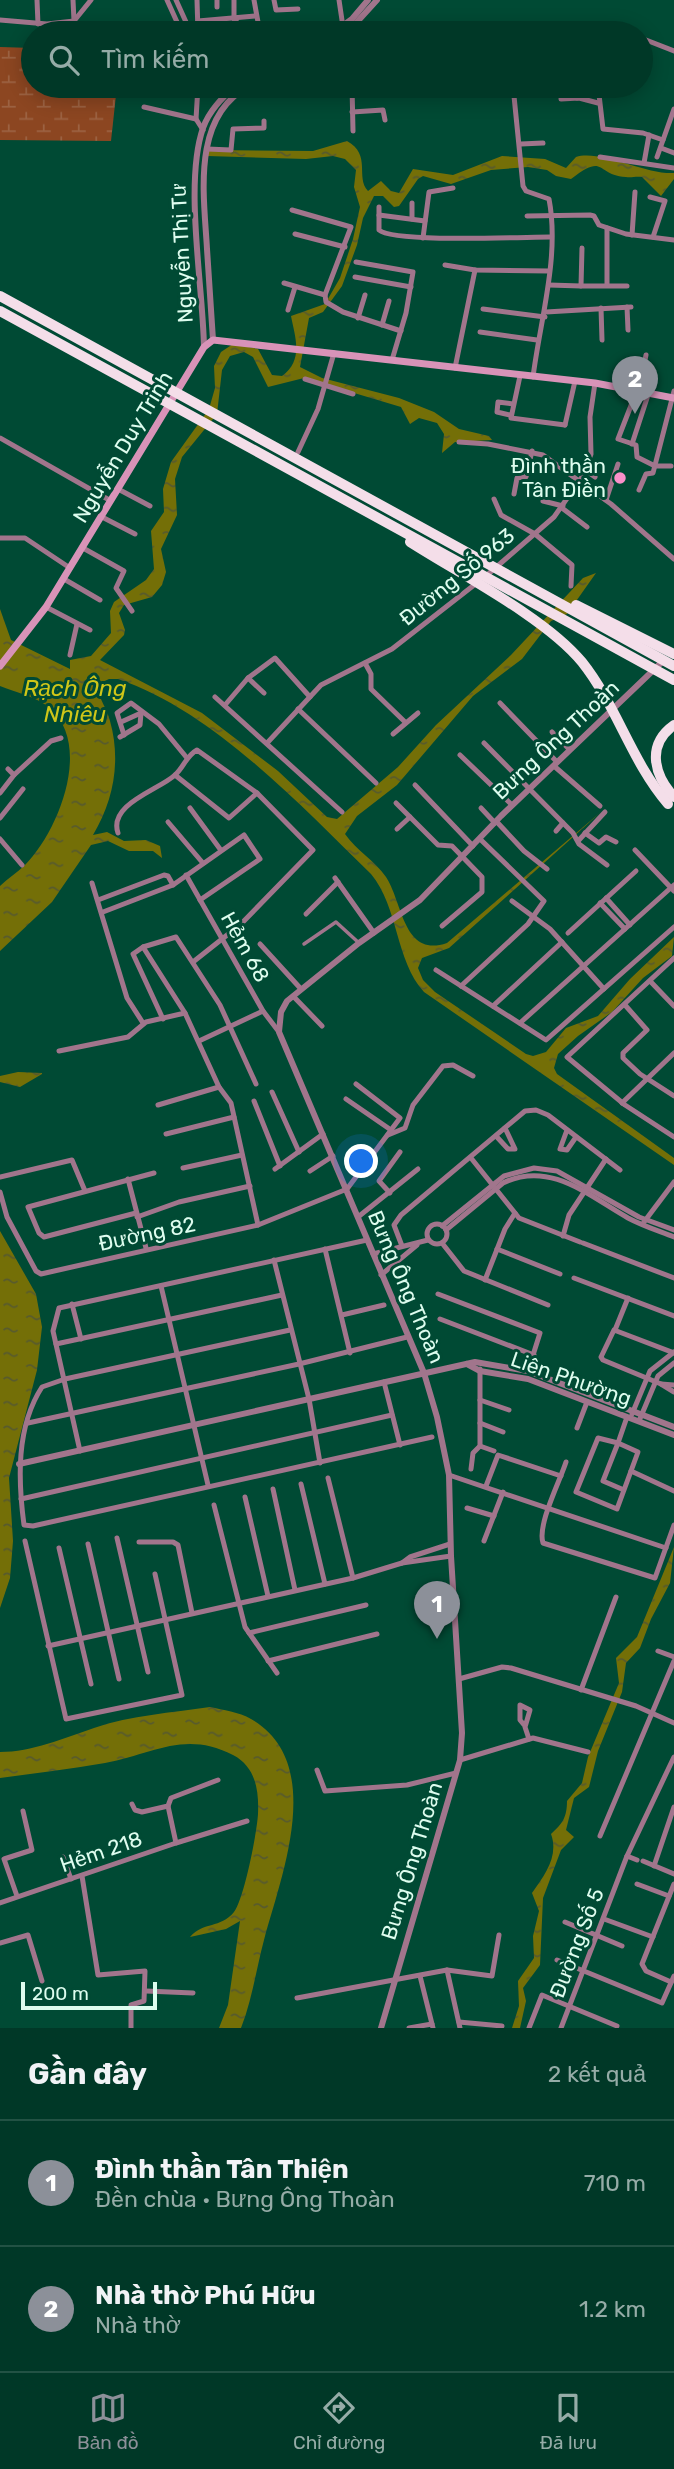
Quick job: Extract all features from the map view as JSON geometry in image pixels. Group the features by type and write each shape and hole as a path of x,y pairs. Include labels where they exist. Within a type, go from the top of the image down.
{"highway":[{"path":"0,296 674,666"},
{"path":"0,311 674,680"},
{"path":"333,479 674,652"},
{"path":"327,490 536,622 570,648 595,679 636,760 672,804"},
{"path":"672,804 657,773 656,749 664,734 674,725"}],"main road":[{"name":"Nguyễn Duy Trinh","path":"0,666 46,607 204,347 213,340"},
{"path":"213,340 621,386 673,395"}],"street":[{"path":"37,0 38,21"},
{"path":"73,0 74,21"},
{"path":"74,21 91,0"},
{"path":"167,0 177,21"},
{"path":"176,0 186,21"},
{"path":"197,0 198,21 255,16"},
{"path":"234,0 235,19"},
{"path":"254,0 255,16 259,21"},
{"path":"274,0 276,10 298,9"},
{"path":"339,0 344,21"},
{"path":"354,21 368,0"},
{"path":"357,21 377,0"},
{"path":"0,20 21,22"},
{"path":"653,43 674,51"},
{"path":"198,98 197,119 203,130"},
{"name":"Nguyễn Thị Tư","path":"204,347 195,180 203,130 216,105 223,98"},
{"name":"Nguyễn Thị Tư","path":"213,340 203,181 213,126 222,110 236,98"},
{"path":"352,98 353,131"},
{"path":"516,98 521,123 521,169 526,191 549,199 552,217 545,314 537,340 533,377"},
{"path":"561,99 577,98 598,103"},
{"path":"598,98 603,129 649,135 663,140"},
{"path":"144,107 197,119"},
{"path":"657,157 674,109"},
{"path":"352,111 383,110 385,120"},
{"path":"207,149 231,150 233,129 264,128 264,121"},
{"path":"644,163 649,135"},
{"path":"523,144 542,143"},
{"path":"661,148 674,153"},
{"path":"600,157 674,168"},
{"path":"423,238 430,190 453,188"},
{"path":"632,234 635,192"},
{"path":"650,197 665,201 653,237"},
{"path":"412,203 412,219"},
{"path":"379,207 380,233 423,238 550,237"},
{"path":"292,210 350,226 325,299"},
{"path":"379,215 425,221"},
{"path":"527,216 590,215 607,228 674,240"},
{"path":"607,228 607,285"},
{"path":"295,234 345,247"},
{"path":"581,286 582,248"},
{"path":"356,262 413,272 392,360"},
{"path":"445,265 475,270 549,271"},
{"path":"455,368 475,270"},
{"path":"355,277 411,287"},
{"path":"284,284 325,299 334,308 358,318 401,331"},
{"path":"548,285 627,286"},
{"path":"288,310 295,287"},
{"path":"358,318 365,295"},
{"path":"382,325 389,301"},
{"path":"483,309 545,314 629,307 628,330"},
{"path":"601,308 602,340"},
{"path":"480,332 537,340"},
{"path":"298,453 327,385 334,353"},
{"path":"646,355 638,390 618,439 636,447 636,457 655,466 671,467"},
{"path":"621,386 624,366"},
{"path":"510,415 520,376"},
{"path":"305,379 354,394"},
{"path":"499,401 497,412 512,418 565,427 575,381"},
{"name":"Đường Số 963","path":"310,697 321,685 398,645 505,562 563,507 580,480 591,454 590,417 595,383"},
{"path":"632,444 649,392"},
{"path":"639,490 646,474 653,474 673,395"},
{"path":"491,397 513,404"},
{"path":"0,438 111,501"},
{"path":"459,442 532,451 607,500 674,559"},
{"path":"514,494 517,478 526,477 532,451"},
{"path":"607,500 618,464"},
{"path":"585,470 595,477"},
{"path":"118,489 150,506"},
{"path":"494,499 501,514 535,534 572,565 571,586"},
{"path":"543,501 563,507 587,527"},
{"path":"102,517 135,534"},
{"path":"0,538 25,538 70,568"},
{"path":"83,548 124,570 116,588 132,611"},
{"path":"64,579 100,600"},
{"path":"46,607 90,631"},
{"path":"70,655 77,624"},
{"name":"Bưng Ông Thoàn","path":"381,2028 460,1760 459,1679 450,1544 449,1475 440,1426 424,1373 279,1032 281,1012 301,989 359,943 411,907 512,805 674,652"},
{"path":"225,705 248,678 275,659 310,697 268,742"},
{"path":"365,663 371,674 369,682 372,689 405,722"},
{"path":"248,678 264,693"},
{"path":"215,697 268,742 342,812"},
{"path":"500,703 556,764 600,806"},
{"path":"142,712 140,725 122,736 117,713 126,704 136,704 187,758"},
{"path":"298,709 376,783"},
{"path":"121,722 142,712"},
{"path":"393,734 418,713"},
{"path":"552,732 569,750"},
{"path":"0,793 51,741 61,737"},
{"path":"484,743 577,837 579,844 607,865"},
{"path":"118,834 120,816 133,800 175,775 187,758 200,751 257,793 314,851 223,940 193,962"},
{"path":"460,755 512,805"},
{"path":"8,769 15,775"},
{"path":"175,775 227,817 231,817 257,793"},
{"path":"415,785 473,846"},
{"path":"0,818 23,789"},
{"path":"396,803 438,845 449,844 482,877 482,892 442,926"},
{"path":"190,808 220,849"},
{"path":"481,808 545,868"},
{"path":"577,837 585,833 605,812"},
{"path":"397,829 410,817"},
{"path":"168,822 201,862"},
{"path":"555,831 563,823"},
{"path":"585,833 599,843 606,837 615,842"},
{"path":"103,912 173,885 242,834 261,857 201,900"},
{"path":"0,839 22,865"},
{"path":"461,986 534,917 544,901 480,839"},
{"path":"520,1023 673,888 635,849"},
{"path":"568,933 636,871"},
{"path":"98,900 164,875 168,876 173,885"},
{"name":"Hẻm 68","path":"186,875 262,1011 279,1032"},
{"path":"306,914 336,880 376,931"},
{"path":"92,883 127,998 143,1024"},
{"path":"483,886 490,891"},
{"path":"512,901 562,942 604,989"},
{"path":"603,901 627,927"},
{"path":"304,944 334,922 359,943"},
{"path":"436,970 545,1040 674,927"},
{"path":"163,1018 134,954 143,947 176,937 230,1026 256,1084"},
{"path":"493,1006 562,942"},
{"path":"260,944 301,989"},
{"path":"143,947 186,1013 219,1087 229,1099 258,1225"},
{"path":"674,958 567,1057 622,1102 674,1137"},
{"path":"650,981 674,1006"},
{"path":"293,996 321,1026"},
{"path":"625,1005 647,1030 623,1056 647,1079 674,1096"},
{"path":"199,1041 262,1011"},
{"path":"59,1051 128,1037 143,1024 186,1013"},
{"path":"622,1102 674,1053"},
{"path":"389,1133 405,1128 414,1105 443,1066 453,1065 473,1076"},
{"path":"347,1189 400,1115 356,1084"},
{"path":"158,1105 219,1087"},
{"path":"272,1092 299,1152"},
{"path":"346,1099 389,1133"},
{"path":"254,1101 278,1168 323,1133"},
{"path":"402,1246 395,1222 525,1111 536,1110 620,1170"},
{"path":"166,1134 234,1117"},
{"path":"496,1136 508,1149 515,1149 505,1128"},
{"path":"567,1130 560,1149 567,1150 576,1137"},
{"path":"390,1192 379,1181 400,1152"},
{"path":"183,1167 242,1154"},
{"path":"310,1171 333,1156"},
{"path":"471,1158 522,1220 674,1278"},
{"path":"564,1236 569,1215 606,1159"},
{"path":"0,1177 72,1160 85,1191"},
{"path":"548,1304 464,1271 442,1243 444,1228 504,1176 534,1168 557,1171 644,1222 674,1231"},
{"path":"358,1217 418,1169"},
{"path":"154,1173 28,1207 41,1236 250,1186"},
{"path":"128,1180 146,1248"},
{"path":"644,1222 674,1182"},
{"name":"Đường 82","path":"0,1192 7,1217 36,1271 41,1274 146,1248 258,1225 347,1189"},
{"path":"485,1280 515,1213"},
{"path":"428,1240 429,1227 444,1228"},
{"path":"80,1451 53,1326 57,1310 72,1304 367,1240"},
{"path":"373,1254 428,1240"},
{"path":"428,1240 434,1244 442,1243"},
{"path":"381,1276 419,1243"},
{"path":"326,1249 350,1353"},
{"path":"497,1250 560,1274"},
{"path":"274,1261 309,1399 320,1463"},
{"path":"574,1278 674,1316"},
{"path":"161,1286 200,1461 208,1485"},
{"path":"438,1294 540,1333 528,1371"},
{"path":"56,1344 170,1322 282,1295"},
{"path":"628,1298 601,1359 658,1382 674,1385"},
{"path":"72,1304 81,1339"},
{"path":"342,1315 384,1305"},
{"path":"440,1319 534,1355"},
{"path":"290,1330 65,1378 42,1387 28,1423 19,1464 24,1525 33,1526 432,1437"},
{"path":"615,1330 674,1352"},
{"path":"28,1423 350,1353 407,1337"},
{"path":"624,1490 603,1481 647,1378 655,1366 674,1352"},
{"path":"471,1469 473,1454 481,1446 480,1362"},
{"name":"Liên Phường","path":"465,1364 480,1362 528,1371 634,1410 640,1417 674,1435"},
{"path":"640,1417 658,1382 674,1363"},
{"path":"19,1464 465,1364"},
{"name":"Liên Phường","path":"465,1364 480,1371 528,1378 629,1417 640,1417 674,1427"},
{"path":"384,1382 400,1445"},
{"path":"658,1382 674,1392"},
{"path":"480,1400 509,1410"},
{"path":"577,1428 587,1402"},
{"path":"21,1499 200,1461 393,1415"},
{"path":"480,1423 503,1432"},
{"path":"597,1438 618,1443 638,1451 617,1509 576,1492 597,1438"},
{"path":"481,1446 494,1451"},
{"path":"486,1486 498,1455 561,1476"},
{"path":"566,1462 541,1536 543,1543 652,1578 657,1577 674,1525"},
{"path":"631,1471 674,1491"},
{"path":"449,1475 666,1548"},
{"path":"328,1478 353,1578"},
{"path":"301,1484 325,1584"},
{"path":"273,1489 295,1590"},
{"path":"484,1541 503,1492"},
{"path":"245,1497 268,1596"},
{"path":"214,1505 237,1603 249,1633 277,1673"},
{"path":"467,1508 494,1516"},
{"path":"117,1538 148,1672"},
{"path":"25,1541 66,1719 182,1695 155,1573"},
{"path":"139,1542 173,1542 178,1545 192,1613"},
{"path":"88,1544 119,1679"},
{"path":"48,1646 353,1578 450,1544"},
{"path":"59,1548 91,1684"},
{"path":"402,1563 451,1556"},
{"path":"581,1690 616,1597"},
{"path":"249,1633 366,1605"},
{"path":"268,1661 377,1634"},
{"path":"600,1836 674,1659 658,1650"},
{"path":"459,1679 502,1667 511,1668 652,1713 674,1723"},
{"path":"525,1726 528,1739"},
{"path":"460,1760 528,1739 588,1752"},
{"name":"Đường Số 5","path":"561,2028 627,1856 674,1757"},
{"path":"317,1770 325,1791 407,1785 456,1773"},
{"path":"132,1804 135,1810 142,1812 168,1806 171,1798 218,1780"},
{"name":"Hẻm 218","path":"0,1903 176,1843 168,1806"},
{"path":"654,1866 674,1807"},
{"path":"17,1896 2,1860 32,1850 23,1811"},
{"path":"176,1843 247,1821"},
{"path":"627,1856 674,1874"},
{"path":"63,1857 71,1880"},
{"path":"82,1876 98,1975 145,1970 144,2001 131,2005 131,2028"},
{"path":"637,1884 669,1896"},
{"path":"557,1960 662,2003 672,1979 643,1968 674,1884"},
{"path":"604,1919 653,1937"},
{"path":"565,1922 622,1945"},
{"path":"0,1943 28,1935 42,1981"},
{"path":"297,1998 395,1982 403,1977 447,1970 492,1976 499,1935"},
{"path":"447,1970 459,2025 502,2026"},
{"path":"409,2028 432,2026 421,1976"},
{"path":"146,1991 194,1993"},
{"path":"529,2028 542,1995 617,2026"}],"green space":[{"path":"0,47 21,48 21,98 116,98 111,141 0,140"}],"water":[{"name":"Rạch Ông Nhiêu","path":"347,141 359,153 364,185 368,191 381,181 391,191 399,193 413,169 453,175 502,156 545,159 566,168 576,157 597,156 663,173 674,173 674,179 661,196 642,177 616,175 596,166 571,179 556,176 547,170 528,167 491,170 451,184 423,176 399,206 394,207 383,196 374,196 363,218 357,245 342,286 323,312 309,318 300,367 322,378 399,398 434,412 459,429 489,436 492,440 455,442 442,453 444,434 437,423 419,418 410,424 401,407 304,378 268,387 253,357 244,352 230,356 222,370 217,414 182,457 175,479 177,515 161,549 166,572 162,585 152,597 124,605 119,613 124,635 100,660 202,713 278,771 327,817 337,819 398,767 436,725 511,655 583,578 596,573 567,614 551,621 522,659 473,696 397,785 357,816 345,834 386,877 413,936 421,943 432,946 447,943 602,811 449,948 422,958 418,968 423,980 435,992 526,1054 533,1056 546,1052 566,1028 598,1016 630,979 674,937 672,956 643,978 612,1012 558,1054 554,1068 557,1074 674,1158 674,1165 424,992 407,965 387,902 371,874 285,790 221,737 188,713 118,679 109,679 96,685 110,721 115,765 111,794 93,835 107,832 124,841 146,840 160,846 162,858 153,851 129,851 108,841 91,845 52,902 0,951 0,886 25,865 49,832 59,811 70,766 69,744 63,724 50,708 0,686 0,609 11,640 70,669 70,660 91,656 111,633 110,611 114,602 146,580 154,569 151,531 164,512 163,489 171,462 209,409 215,388 214,366 221,352 233,344 258,349 272,375 282,376 289,370 296,356 291,316 325,304 340,278 360,207 354,187 356,170 345,159 333,156 306,159 208,156 208,150 313,151"},
{"path":"18,1072 42,1074 20,1087 0,1082 0,1076"},
{"path":"0,1231 36,1294 42,1327 37,1370 9,1478 13,1541 10,1578 0,1608"},
{"path":"674,1547 670,1583 651,1619 640,1648 626,1663 622,1692 598,1751 589,1787 574,1798 566,1830 574,1837 561,1850 543,1898 540,1965 523,1988 526,2001 520,2028 512,2028 519,2006 518,1981 534,1958 533,1936 539,1911 532,1893 552,1858 551,1834 564,1819 567,1801 582,1783 588,1757 619,1683 616,1658 637,1637"},
{"path":"210,1707 251,1719 274,1739 287,1763 293,1791 287,1854 241,2028 219,2028 228,2005 240,1921 226,1929 190,1937 195,1932 229,1917 242,1894 253,1850 258,1814 257,1788 247,1766 233,1755 216,1748 184,1744 105,1763 0,1778 0,1752 36,1747 123,1720"}],"place":[{"name":"Nhà thờ Phú Hữu","path":"635,414"},
{"name":"Đình thần Tân Điền","path":"620,478"},
{"name":"Đình thần Tân Thiện","path":"437,1639"}]}
